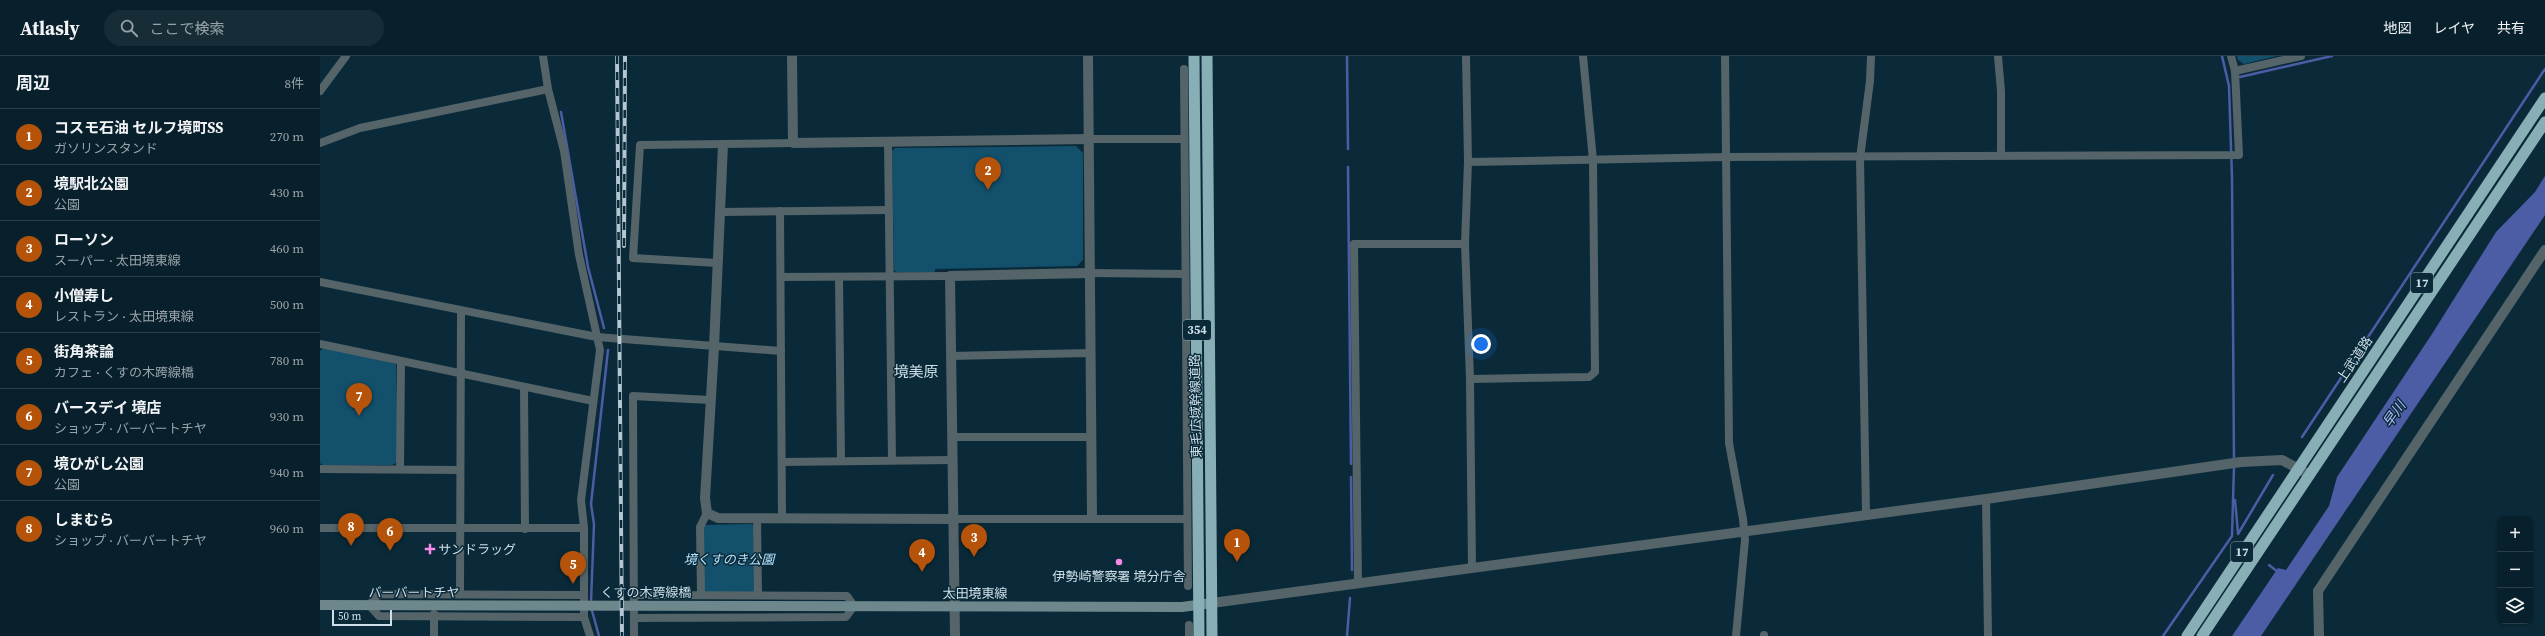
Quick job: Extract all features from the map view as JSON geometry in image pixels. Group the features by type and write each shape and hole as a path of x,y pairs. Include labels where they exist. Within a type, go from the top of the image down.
{"highway":[{"name":"東毛広域幹線道路","path":"1194,56 1199,468 1199,636"},
{"name":"東毛広域幹線道路","path":"1207,56 1212,636"},
{"name":"上武道路","path":"2187,636 2545,98"},
{"name":"上武道路","path":"2202,636 2545,122"}],"main road":[{"name":"太田境東線","path":"737,606 1198,605 1212,603"},
{"name":"バーバートチヤ","path":"320,604 507,605"},
{"name":"くすの木跨線橋","path":"507,605 737,606"}],"street":[{"path":"320,91 346,56"},
{"path":"543,56 548,89 564,151 579,255 600,350 581,500 584,528 584,616 590,636"},
{"path":"792,56 793,143"},
{"path":"1088,56 1092,518"},
{"path":"1466,56 1468,162 1465,244 1470,379 1472,568"},
{"path":"1470,379 1593,375 1596,366 1593,160 1584,56"},
{"path":"1725,56 1729,443 1744,532 1736,636"},
{"path":"1866,514 1860,158 1870,81 1871,56"},
{"path":"1998,56 2001,91 2001,155"},
{"path":"1468,162 1727,157 1860,158 2001,155 2239,155 2235,71 2231,56"},
{"path":"2235,71 2302,56"},
{"path":"1184,69 1188,586"},
{"path":"320,143 360,128 548,89"},
{"path":"717,263 633,258 640,145 1184,139"},
{"path":"888,142 892,460"},
{"path":"701,595 700,527 707,513 705,498 714,347 723,145"},
{"path":"1185,193 1196,180"},
{"path":"720,212 888,210"},
{"path":"780,211 782,518"},
{"path":"1358,584 1354,244 1465,244"},
{"path":"2319,636 2318,591 2545,250"},
{"path":"781,277 889,275 950,276 1090,272 1185,274"},
{"path":"950,276 954,636"},
{"path":"839,277 841,461"},
{"path":"320,282 461,312 597,337 781,351"},
{"path":"460,594 459,470 461,312"},
{"path":"320,344 593,401"},
{"path":"952,356 1091,353"},
{"path":"400,469 401,361"},
{"path":"524,387 525,529"},
{"path":"634,636 633,396 710,400"},
{"path":"952,438 1091,437"},
{"path":"1187,447 1199,468"},
{"path":"782,462 953,460"},
{"path":"1212,603 1986,499 2236,463 2282,460 2310,476"},
{"path":"320,468 459,470"},
{"path":"1986,499 1988,636"},
{"path":"707,513 718,518 1187,518"},
{"path":"757,518 758,595"},
{"path":"320,528 584,528"},
{"path":"583,595 379,594 369,605 379,616 434,614 584,616"},
{"path":"634,595 847,596 854,606 846,616 634,618"},
{"path":"434,614 434,636"},
{"path":"1189,626 1189,636"}],"green space":[{"path":"2237,56 2277,56 2244,64 2238,60"},
{"path":"1076,146 1083,153 1083,260 1077,266 935,269 935,272 896,272 894,270 892,151 895,148"},
{"path":"324,347 396,364 398,462 392,465 323,465 320,463 320,351"},
{"name":"境くすのき公園","path":"752,524 754,527 755,590 753,593 704,593 703,525"}],"water":[{"name":"早川","path":"2545,176 2545,215 2261,636 2232,636 2278,568 2286,570 2329,506 2337,477 2432,334 2496,232 2535,192"}],"waterway":[{"path":"1347,56 1348,149"},
{"path":"2222,56 2229,86 2232,178 2234,461"},
{"path":"2240,77 2332,56"},
{"path":"2302,437 2545,69"},
{"path":"561,112 588,267 604,328"},
{"path":"1348,167 1351,464"},
{"path":"591,602 594,524 591,504 608,350"},
{"path":"2163,636 2232,536 2234,466"},
{"path":"2238,534 2273,475"},
{"path":"1351,477 1352,570"},
{"path":"2235,500 2238,533"},
{"path":"2269,565 2278,572"},
{"path":"1347,636 1350,598"},
{"path":"591,607 599,636"}],"railway":[{"path":"617,56 622,636"},
{"path":"624,246 625,56"}],"place":[{"name":"境駅北公園","path":"988,190"},
{"name":"境ひがし公園","path":"359,416"},
{"name":"しまむら","path":"351,546"},
{"name":"サンドラッグ","path":"430,549"},
{"name":"バースデイ 境店","path":"390,551"},
{"name":"ローソン","path":"974,557"},
{"name":"伊勢崎警察署 境分庁舎","path":"1119,562"},
{"name":"コスモ石油 セルフ境町SS","path":"1237,562"},
{"name":"小僧寿し","path":"922,572"},
{"name":"街角茶論","path":"573,584"}],"district":[{"name":"境美原","path":"916,372"}]}
